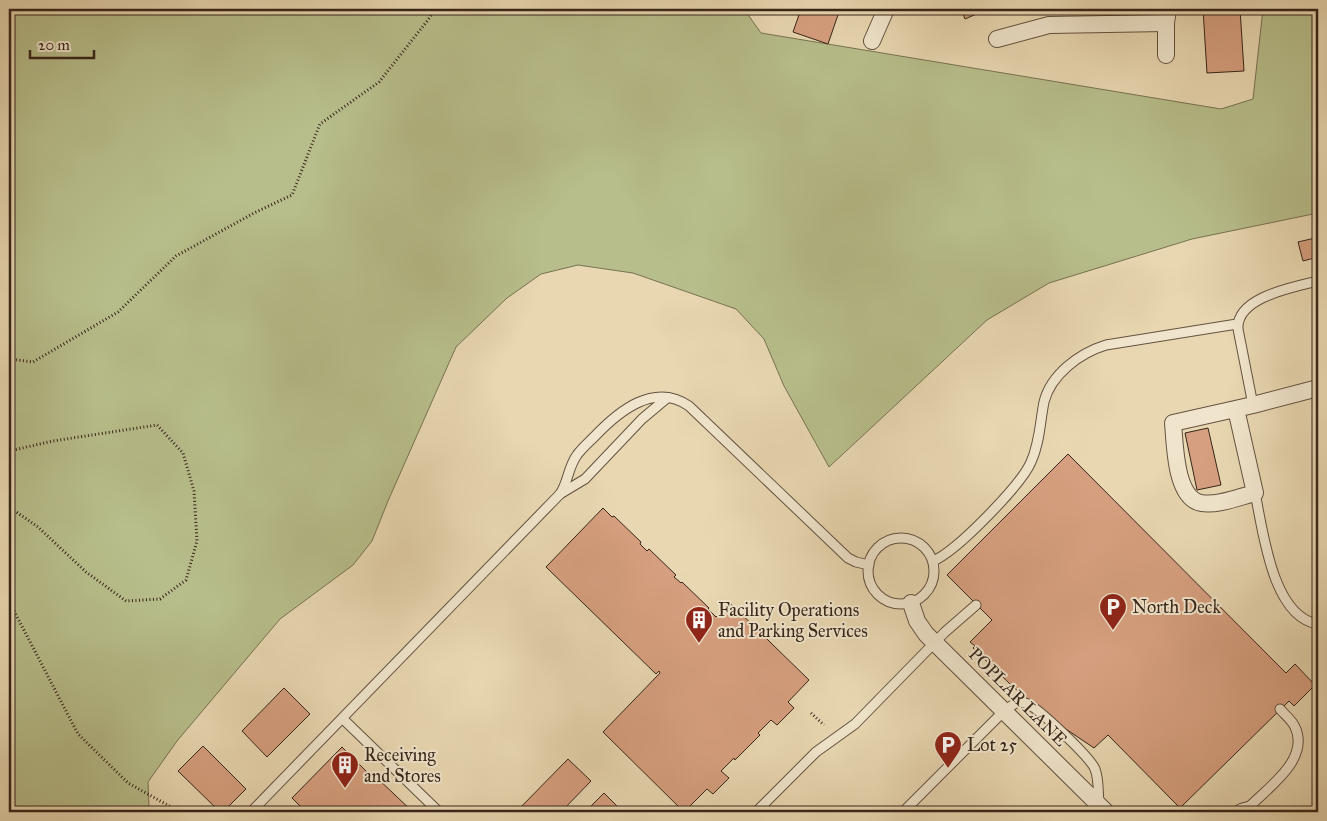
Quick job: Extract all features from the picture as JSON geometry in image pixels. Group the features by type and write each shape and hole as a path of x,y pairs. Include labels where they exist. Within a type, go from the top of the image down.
{"street":[{"path":"872,41 886,9"},
{"path":"997,39 1049,25 1167,16 1166,55"},
{"path":"1236,409 1255,494 1218,502 1200,503 1184,489 1178,473 1173,423 1318,388"},
{"name":"POPLAR LANE","path":"911,603 921,627 935,643 1102,809"}],"lane":[{"path":"1252,405 1237,324 1244,311 1261,299 1318,281"},
{"path":"933,561 947,553 976,527 1024,474 1034,454 1045,401 1050,389 1064,370 1078,358 1106,345 1237,324"},
{"path":"251,812 560,494 564,489 569,470 577,454 627,407 644,400 654,398 679,399 689,406 848,558 868,565"},
{"path":"560,494 585,479 642,419 667,398"},
{"path":"1255,494 1273,572 1279,589 1297,613 1318,624"},
{"path":"904,538 914,540 929,552 933,561 935,570 931,587 919,600 911,603 901,605 883,599 870,584 868,565 872,556 885,542 904,538"},
{"path":"756,812 816,752 855,724 935,643 976,605"},
{"path":"903,812 1004,711 1016,702 1028,704 1075,745 1094,767 1102,809"},
{"path":"1235,812 1242,808 1249,809 1292,763 1297,752 1296,728 1280,710"},
{"path":"343,719 439,812"}],"path":[{"path":"9,359 33,362 118,312 176,256 292,194 320,124 379,82 435,9"},
{"path":"9,451 54,441 157,425 183,453 194,491 197,541 186,580 160,599 126,601 86,572 38,527 9,507"},
{"path":"9,606 14,611 78,734 128,783 180,812"},
{"path":"811,713 824,725"}],"green space":[{"path":"9,9 744,9 761,33 1221,109 1253,99 1263,9 1318,9 1318,213 1192,239 1049,283 987,320 829,467 784,386 764,339 736,309 633,273 578,265 541,274 507,298 456,347 372,541 353,565 280,619 177,741 148,782 149,807 153,812 9,812"}],"building":[{"path":"801,9 840,9 828,44 793,32"},
{"path":"961,9 988,9 965,19"},
{"path":"1203,9 1240,9 1244,71 1207,73"},
{"path":"1315,238 1318,257 1303,261 1298,242"},
{"path":"1208,428 1221,485 1197,490 1185,433"},
{"name":"North Deck","path":"1068,454 1286,673 1295,664 1315,685 1294,706 1289,701 1180,808 1108,735 1094,748 1051,719 1011,685 973,648 975,646 970,642 992,620 947,575"},
{"name":"Facility Operations and Parking Services","path":"603,508 641,542 640,544 647,551 649,549 676,575 674,577 682,582 716,617 730,603 809,680 788,702 794,708 777,725 771,720 758,733 760,735 721,771 729,778 713,794 707,789 684,812 603,732 660,673 659,671 656,674 546,567"},
{"path":"284,688 310,714 267,757 242,731"},
{"path":"203,746 246,789 223,812 220,812 178,771"},
{"name":"Receiving and Stores","path":"342,747 374,779 376,777 413,812 306,812 292,798"},
{"path":"568,759 591,781 561,812 516,812"},
{"path":"604,793 623,812 585,812"}],"place":[{"name":"North Deck","path":"1113,631"},
{"name":"Facility Operations and Parking Services","path":"699,644"},
{"name":"Lot 25","path":"948,769"},
{"name":"Receiving and Stores","path":"345,789"}]}
